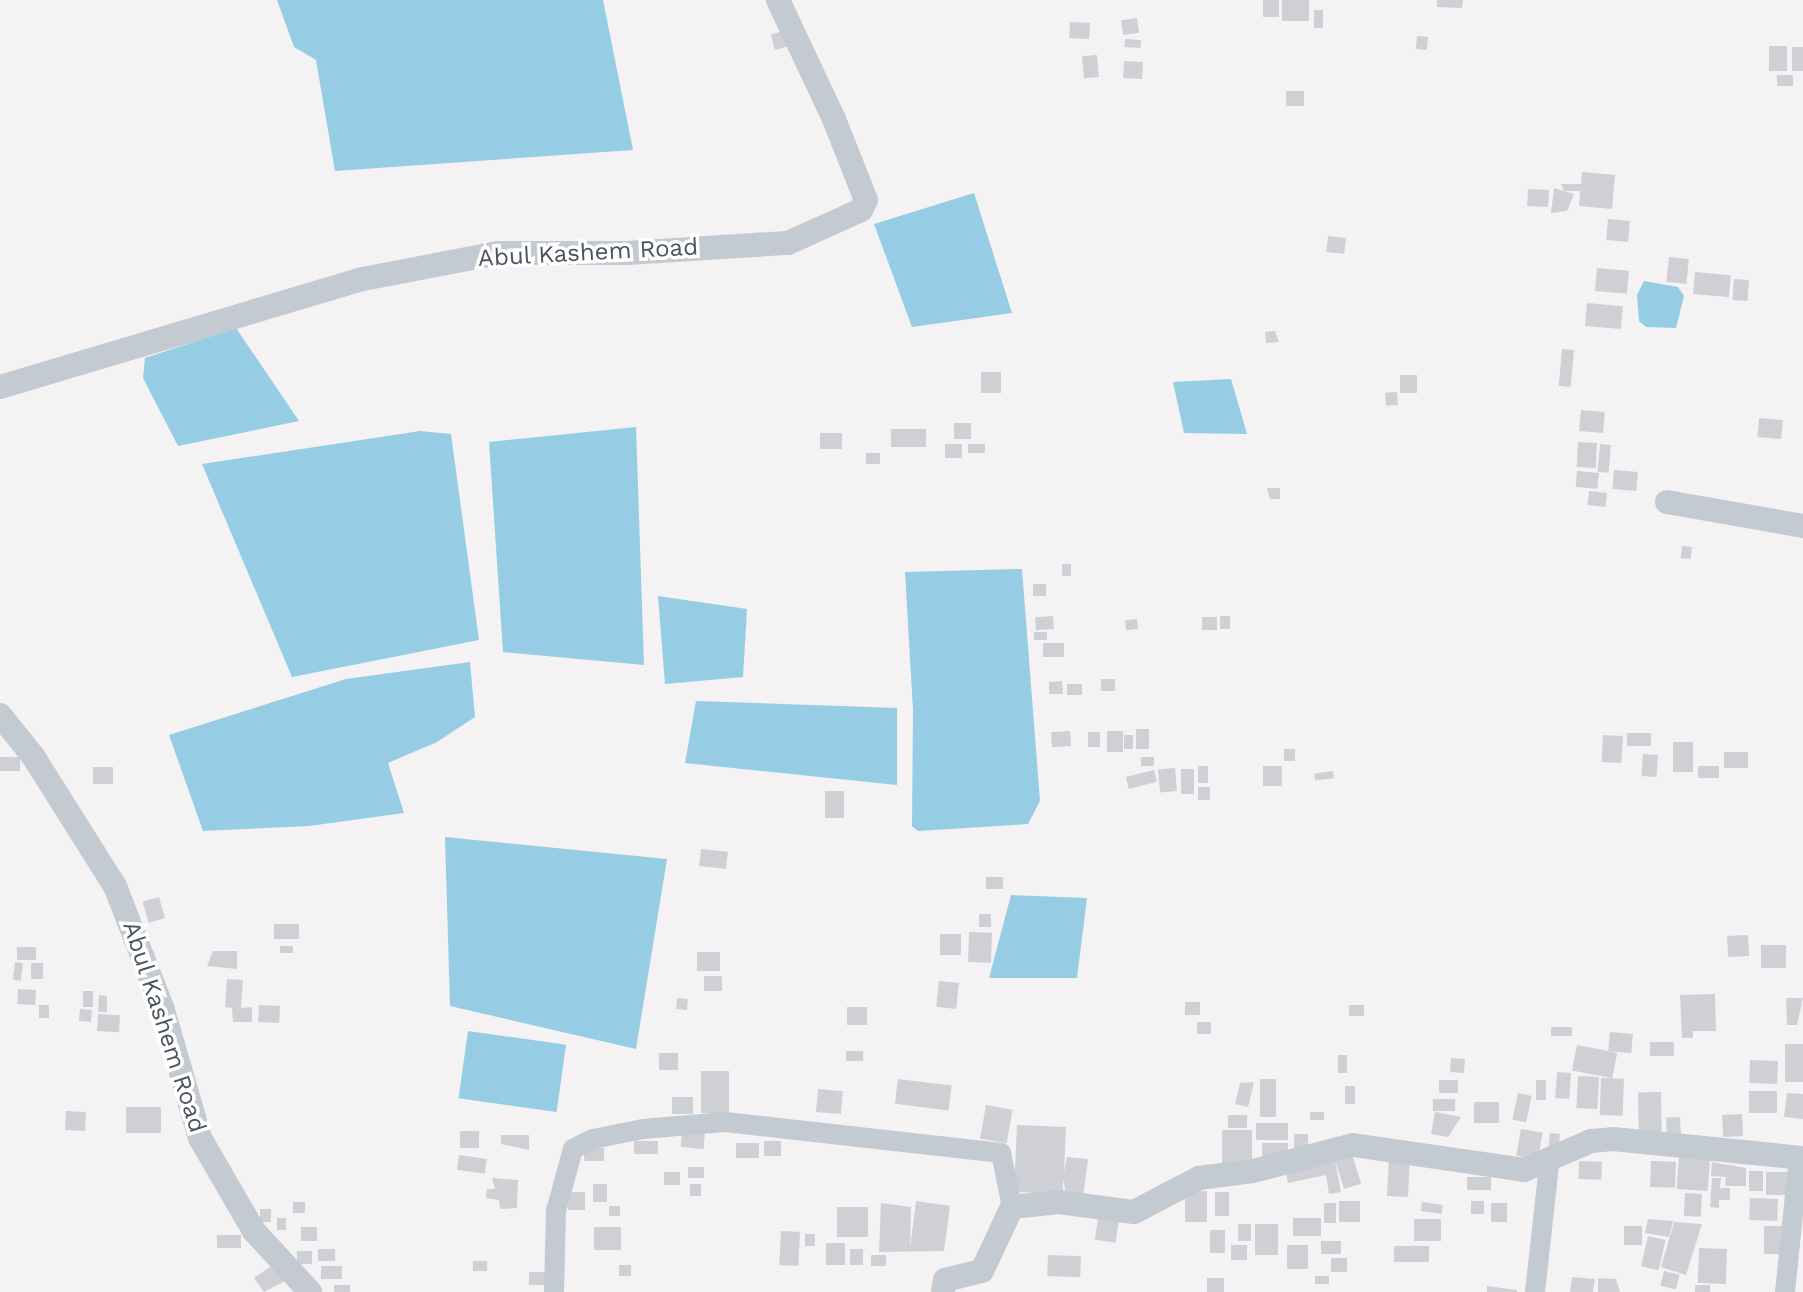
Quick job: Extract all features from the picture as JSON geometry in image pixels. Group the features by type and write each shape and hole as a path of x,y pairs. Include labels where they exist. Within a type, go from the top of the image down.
{"street":[{"name":"Abul Kashem Road","path":"0,387 363,279 498,253 627,253 788,243 861,210 866,200 834,119 778,0"},
{"path":"1667,502 1803,526"},
{"name":"Abul Kashem Road","path":"0,715 115,886 163,1010 200,1138 254,1231 310,1292"},
{"path":"554,1292 556,1211 573,1149 593,1139 643,1129 725,1122 1001,1153 1012,1207 982,1271 945,1280 943,1292"},
{"path":"1012,1207 1059,1202 1134,1212 1199,1178 1277,1166 1353,1145 1524,1170 1591,1141 1613,1139 1801,1158 1785,1292"},
{"path":"1535,1292 1550,1157"}],"water":[{"path":"277,0 603,0 633,150 335,171 316,60 294,47"},
{"path":"974,193 1012,313 912,327 874,224"},
{"path":"1644,281 1678,287 1684,296 1676,328 1646,327 1639,321 1637,295"},
{"path":"236,328 299,421 178,446 143,378 145,358"},
{"path":"1231,379 1247,434 1184,433 1173,382"},
{"path":"636,427 644,665 503,652 489,442"},
{"path":"420,431 451,434 479,640 292,677 202,464"},
{"path":"1022,569 1040,801 1028,824 918,831 912,826 913,710 905,572"},
{"path":"658,596 747,609 743,677 665,684"},
{"path":"470,662 475,717 437,742 388,763 404,813 309,826 203,831 169,735 346,679"},
{"path":"696,701 897,708 897,785 685,763"},
{"path":"445,837 667,859 636,1049 450,1006"},
{"path":"1011,895 1087,898 1077,978 989,978"},
{"path":"468,1031 566,1045 557,1112 459,1098"}],"building":[{"path":"1263,0 1279,0 1279,17 1263,17"},
{"path":"1282,0 1309,0 1309,21 1282,21"},
{"path":"1437,0 1463,0 1462,8 1437,7"},
{"path":"1314,10 1323,10 1323,28 1314,28"},
{"path":"1137,18 1139,33 1123,35 1121,20"},
{"path":"1070,22 1090,23 1089,39 1069,38"},
{"path":"791,29 795,44 775,50 771,34"},
{"path":"1417,36 1428,37 1427,50 1416,49"},
{"path":"1125,39 1141,40 1140,48 1124,47"},
{"path":"1769,46 1787,46 1787,71 1769,71"},
{"path":"1792,47 1803,47 1803,71 1792,71"},
{"path":"1097,55 1099,77 1084,78 1082,56"},
{"path":"1124,61 1143,62 1142,79 1123,78"},
{"path":"1777,75 1793,75 1793,86 1777,86"},
{"path":"1286,91 1304,91 1304,106 1286,106"},
{"path":"1582,172 1615,175 1612,209 1579,206 1580,191 1564,191 1561,184 1581,184"},
{"path":"1554,188 1574,194 1567,211 1551,213"},
{"path":"1528,189 1549,190 1548,207 1527,206"},
{"path":"1608,219 1630,221 1628,242 1606,240"},
{"path":"1328,236 1346,238 1344,254 1326,252"},
{"path":"1669,257 1689,259 1686,284 1666,282"},
{"path":"1597,268 1629,271 1627,294 1595,291"},
{"path":"1695,272 1731,275 1729,297 1693,294"},
{"path":"1734,279 1749,280 1747,301 1733,300"},
{"path":"1587,303 1623,306 1621,329 1585,326"},
{"path":"1275,331 1279,342 1266,343 1265,332"},
{"path":"1562,349 1574,350 1571,387 1559,386"},
{"path":"981,372 1001,372 1001,393 981,393"},
{"path":"1400,375 1417,375 1417,393 1400,393"},
{"path":"1397,392 1398,405 1386,406 1385,393"},
{"path":"1581,410 1605,412 1603,433 1579,431"},
{"path":"1759,418 1783,420 1781,439 1757,437"},
{"path":"954,423 971,423 971,439 954,439"},
{"path":"891,429 926,429 926,447 891,447"},
{"path":"820,433 842,433 842,449 820,449"},
{"path":"1578,442 1597,443 1596,468 1577,467"},
{"path":"945,444 962,444 962,458 945,458"},
{"path":"968,444 985,444 985,453 968,453"},
{"path":"1600,444 1611,445 1609,473 1598,472"},
{"path":"866,453 880,453 880,464 866,464"},
{"path":"1614,470 1638,472 1636,491 1612,489"},
{"path":"1577,471 1599,473 1598,489 1576,487"},
{"path":"1267,488 1280,488 1280,499 1270,499"},
{"path":"1589,491 1607,493 1605,507 1588,505"},
{"path":"1682,546 1692,547 1691,559 1681,558"},
{"path":"1062,564 1071,564 1071,576 1062,576"},
{"path":"1033,584 1046,584 1046,596 1033,596"},
{"path":"1053,616 1054,629 1036,630 1035,617"},
{"path":"1220,616 1230,616 1230,629 1220,629"},
{"path":"1202,617 1217,617 1217,630 1202,630"},
{"path":"1137,619 1138,629 1126,630 1125,620"},
{"path":"1034,632 1047,632 1047,640 1034,640"},
{"path":"1043,643 1064,643 1064,657 1043,657"},
{"path":"1101,679 1115,679 1115,691 1101,691"},
{"path":"1062,681 1063,694 1049,694 1049,682"},
{"path":"1067,684 1082,684 1082,695 1067,695"},
{"path":"1136,729 1149,729 1149,749 1136,749"},
{"path":"1070,731 1071,746 1052,747 1051,732"},
{"path":"1107,731 1123,731 1123,752 1107,752"},
{"path":"1088,732 1100,732 1100,747 1088,747"},
{"path":"1627,733 1651,733 1651,746 1627,746"},
{"path":"1124,735 1133,735 1133,749 1124,749"},
{"path":"1603,735 1623,736 1622,763 1602,762"},
{"path":"1673,742 1693,742 1693,772 1673,772"},
{"path":"1284,749 1295,749 1295,761 1284,761"},
{"path":"1724,752 1748,752 1748,768 1724,768"},
{"path":"1643,754 1658,755 1656,777 1641,776"},
{"path":"0,757 20,757 20,771 0,771"},
{"path":"1141,757 1154,757 1154,766 1141,766"},
{"path":"1198,766 1208,766 1208,783 1198,783"},
{"path":"1263,766 1282,766 1282,786 1263,786"},
{"path":"1698,766 1719,766 1719,778 1698,778"},
{"path":"93,767 113,767 113,784 93,784"},
{"path":"1175,768 1177,791 1160,792 1158,769"},
{"path":"1181,769 1194,769 1194,794 1181,794"},
{"path":"1154,770 1157,782 1129,789 1126,777"},
{"path":"1333,771 1334,778 1315,781 1314,774"},
{"path":"1198,787 1210,787 1210,800 1198,800"},
{"path":"825,791 844,791 844,818 825,818"},
{"path":"701,849 728,852 726,869 699,866"},
{"path":"986,877 1003,877 1003,889 986,889"},
{"path":"159,897 165,918 149,923 143,902"},
{"path":"979,914 991,914 991,927 979,927"},
{"path":"274,924 299,924 299,939 274,939"},
{"path":"969,932 992,933 991,963 968,962"},
{"path":"940,934 961,934 961,955 940,955"},
{"path":"1748,935 1749,956 1728,957 1727,936"},
{"path":"1761,945 1786,945 1786,968 1761,968"},
{"path":"280,946 293,946 293,953 280,953"},
{"path":"17,947 36,947 36,960 17,960"},
{"path":"213,951 237,951 237,969 207,966"},
{"path":"697,952 720,952 720,971 697,971"},
{"path":"15,962 23,963 21,981 13,980"},
{"path":"31,963 43,963 43,979 31,979"},
{"path":"704,976 722,976 722,991 704,991"},
{"path":"227,979 243,980 241,1008 252,1007 252,1022 233,1022 232,1008 225,1007"},
{"path":"939,981 959,983 956,1009 936,1007"},
{"path":"18,989 36,990 35,1005 17,1004"},
{"path":"83,991 93,991 93,1007 83,1007"},
{"path":"1715,994 1716,1031 1693,1031 1693,1038 1682,1038 1680,995"},
{"path":"99,995 107,996 107,1012 98,1012"},
{"path":"677,998 688,999 687,1010 676,1009"},
{"path":"1786,998 1803,998 1797,1025 1787,1025"},
{"path":"1185,1002 1200,1002 1200,1015 1185,1015"},
{"path":"39,1005 49,1005 49,1018 39,1018"},
{"path":"259,1005 280,1006 279,1023 258,1022"},
{"path":"1349,1005 1364,1005 1364,1016 1349,1016"},
{"path":"847,1007 867,1007 867,1025 847,1025"},
{"path":"80,1009 92,1010 91,1022 79,1021"},
{"path":"98,1014 120,1015 119,1032 97,1031"},
{"path":"1197,1022 1211,1022 1211,1034 1197,1034"},
{"path":"1551,1027 1572,1027 1572,1036 1551,1036"},
{"path":"1610,1032 1633,1034 1631,1053 1608,1051"},
{"path":"1650,1042 1674,1042 1674,1056 1650,1056"},
{"path":"1785,1044 1803,1044 1803,1082 1785,1082"},
{"path":"1577,1045 1617,1053 1612,1078 1572,1071"},
{"path":"846,1051 863,1051 863,1061 846,1061"},
{"path":"659,1053 678,1053 678,1070 659,1070"},
{"path":"1338,1055 1347,1055 1347,1073 1338,1073"},
{"path":"1451,1058 1465,1059 1464,1073 1450,1072"},
{"path":"1750,1060 1778,1061 1777,1084 1749,1083"},
{"path":"701,1071 729,1071 729,1113 701,1113"},
{"path":"1557,1072 1571,1073 1569,1099 1555,1098"},
{"path":"1578,1076 1599,1077 1597,1109 1576,1108"},
{"path":"1601,1078 1624,1079 1623,1116 1600,1115"},
{"path":"898,1079 952,1086 949,1110 895,1104"},
{"path":"1260,1079 1276,1079 1276,1117 1260,1117"},
{"path":"1439,1080 1458,1080 1458,1093 1439,1093"},
{"path":"1536,1080 1546,1080 1546,1100 1536,1100"},
{"path":"1254,1082 1248,1107 1235,1104 1240,1083"},
{"path":"1345,1086 1355,1086 1355,1104 1345,1104"},
{"path":"818,1089 843,1091 841,1114 816,1112"},
{"path":"1749,1091 1777,1091 1777,1113 1749,1113"},
{"path":"1638,1092 1661,1092 1662,1132 1639,1132"},
{"path":"1518,1093 1532,1096 1526,1122 1512,1119"},
{"path":"1787,1093 1803,1094 1803,1119 1784,1117"},
{"path":"672,1097 693,1097 693,1114 672,1114"},
{"path":"1433,1099 1455,1099 1455,1111 1433,1111"},
{"path":"1474,1102 1499,1102 1499,1123 1474,1123"},
{"path":"986,1105 1013,1110 1007,1143 980,1138"},
{"path":"126,1107 161,1107 161,1133 126,1133"},
{"path":"66,1111 86,1112 85,1131 65,1130"},
{"path":"1310,1112 1324,1112 1324,1120 1310,1120"},
{"path":"1435,1112 1461,1117 1448,1137 1431,1134"},
{"path":"1742,1114 1743,1136 1723,1137 1722,1115"},
{"path":"1228,1115 1247,1115 1247,1128 1228,1128"},
{"path":"1680,1117 1681,1135 1667,1136 1666,1118"},
{"path":"1256,1123 1288,1123 1288,1140 1256,1140"},
{"path":"1017,1125 1066,1127 1064,1172 1067,1157 1088,1159 1083,1197 1066,1192 1063,1180 1063,1194 1014,1192"},
{"path":"1521,1129 1543,1133 1538,1159 1516,1156"},
{"path":"1222,1130 1252,1130 1252,1165 1222,1165"},
{"path":"460,1131 479,1131 479,1148 460,1148"},
{"path":"682,1132 705,1134 704,1149 681,1147"},
{"path":"1550,1133 1560,1134 1558,1151 1548,1150"},
{"path":"1294,1134 1308,1134 1308,1154 1294,1154"},
{"path":"501,1135 529,1135 529,1150 501,1144"},
{"path":"634,1141 658,1141 658,1154 634,1154"},
{"path":"764,1141 781,1141 781,1156 764,1156"},
{"path":"736,1143 759,1143 759,1158 736,1158"},
{"path":"1262,1143 1288,1143 1288,1161 1262,1161"},
{"path":"584,1148 604,1148 604,1161 584,1161"},
{"path":"459,1155 487,1159 485,1174 457,1170"},
{"path":"1679,1156 1710,1158 1708,1191 1677,1189"},
{"path":"1353,1157 1361,1184 1344,1189 1336,1162"},
{"path":"1389,1157 1410,1158 1408,1197 1387,1196"},
{"path":"1335,1160 1341,1192 1329,1194 1326,1175 1288,1183 1285,1170"},
{"path":"1579,1161 1602,1162 1601,1180 1578,1179"},
{"path":"1651,1161 1676,1162 1675,1188 1650,1187"},
{"path":"1712,1162 1746,1168 1746,1186 1725,1186 1726,1177 1711,1176"},
{"path":"688,1167 704,1167 704,1178 688,1178"},
{"path":"1749,1171 1763,1171 1763,1191 1749,1191"},
{"path":"664,1172 680,1172 680,1185 664,1185"},
{"path":"1766,1172 1789,1172 1789,1195 1766,1195"},
{"path":"1467,1177 1491,1177 1491,1190 1467,1190"},
{"path":"492,1178 518,1180 517,1208 500,1209 499,1200 486,1198 487,1189 495,1189"},
{"path":"1712,1178 1721,1178 1720,1188 1730,1188 1730,1200 1719,1200 1719,1208 1710,1207"},
{"path":"593,1184 607,1184 607,1202 593,1202"},
{"path":"690,1184 701,1184 701,1196 690,1196"},
{"path":"1185,1191 1207,1191 1207,1222 1185,1222"},
{"path":"568,1192 585,1192 585,1210 568,1210"},
{"path":"1215,1192 1229,1192 1229,1216 1215,1216"},
{"path":"1685,1193 1702,1194 1701,1217 1684,1216"},
{"path":"1750,1198 1778,1199 1777,1221 1749,1220"},
{"path":"916,1201 950,1206 944,1251 879,1252 881,1203 911,1207 910,1248"},
{"path":"1339,1201 1360,1201 1360,1222 1339,1222"},
{"path":"1471,1201 1484,1201 1484,1214 1471,1214"},
{"path":"293,1202 305,1202 305,1213 293,1213"},
{"path":"1422,1202 1443,1205 1442,1214 1421,1211"},
{"path":"1324,1203 1336,1203 1336,1223 1324,1223"},
{"path":"1491,1203 1507,1203 1507,1222 1491,1222"},
{"path":"609,1206 620,1206 620,1216 609,1216"},
{"path":"837,1207 868,1207 868,1237 837,1237"},
{"path":"260,1209 271,1209 271,1222 260,1222"},
{"path":"1098,1217 1119,1220 1116,1243 1095,1240"},
{"path":"277,1218 286,1218 286,1230 277,1230"},
{"path":"1293,1218 1321,1218 1321,1236 1293,1236"},
{"path":"1414,1219 1441,1219 1441,1241 1414,1241"},
{"path":"1648,1219 1673,1221 1669,1237 1645,1233"},
{"path":"1674,1222 1702,1224 1686,1275 1661,1267"},
{"path":"1238,1224 1251,1224 1251,1241 1238,1241"},
{"path":"1255,1224 1278,1224 1278,1255 1255,1255"},
{"path":"1624,1226 1642,1226 1642,1245 1624,1245"},
{"path":"1764,1226 1783,1226 1783,1254 1764,1254"},
{"path":"301,1227 317,1227 317,1241 301,1241"},
{"path":"594,1227 621,1227 621,1250 594,1250"},
{"path":"1210,1230 1225,1230 1225,1253 1210,1253"},
{"path":"781,1231 800,1232 798,1266 779,1265"},
{"path":"805,1234 815,1234 815,1246 805,1246"},
{"path":"217,1235 241,1235 241,1248 217,1248"},
{"path":"1648,1236 1666,1240 1659,1270 1641,1266"},
{"path":"1321,1241 1341,1241 1341,1254 1321,1254"},
{"path":"826,1243 845,1243 845,1265 826,1265"},
{"path":"1231,1245 1247,1245 1247,1260 1231,1260"},
{"path":"1287,1245 1308,1245 1308,1269 1287,1269"},
{"path":"1394,1246 1429,1246 1429,1262 1394,1262"},
{"path":"1699,1248 1727,1249 1726,1284 1698,1283"},
{"path":"318,1249 335,1249 335,1261 318,1261"},
{"path":"850,1249 863,1249 863,1265 850,1265"},
{"path":"297,1251 312,1251 312,1264 297,1264"},
{"path":"871,1255 886,1255 886,1266 871,1266"},
{"path":"1048,1255 1081,1256 1080,1277 1047,1276"},
{"path":"1331,1258 1347,1258 1347,1272 1331,1272"},
{"path":"473,1261 487,1261 487,1271 473,1271"},
{"path":"277,1262 289,1279 264,1292 254,1278"},
{"path":"619,1265 631,1265 631,1276 619,1276"},
{"path":"321,1266 342,1266 342,1279 321,1279"},
{"path":"1664,1271 1680,1275 1676,1289 1660,1286"},
{"path":"529,1272 546,1272 546,1285 529,1285"},
{"path":"1315,1276 1329,1276 1329,1284 1315,1284"},
{"path":"1572,1277 1595,1279 1593,1292 1570,1292"},
{"path":"1207,1278 1224,1278 1224,1292 1207,1292"},
{"path":"1598,1278 1616,1279 1620,1292 1598,1292"},
{"path":"334,1285 350,1285 350,1292 334,1292"},
{"path":"1695,1285 1710,1285 1710,1292 1695,1292"},
{"path":"1487,1286 1517,1290 1517,1292 1487,1292"}]}
